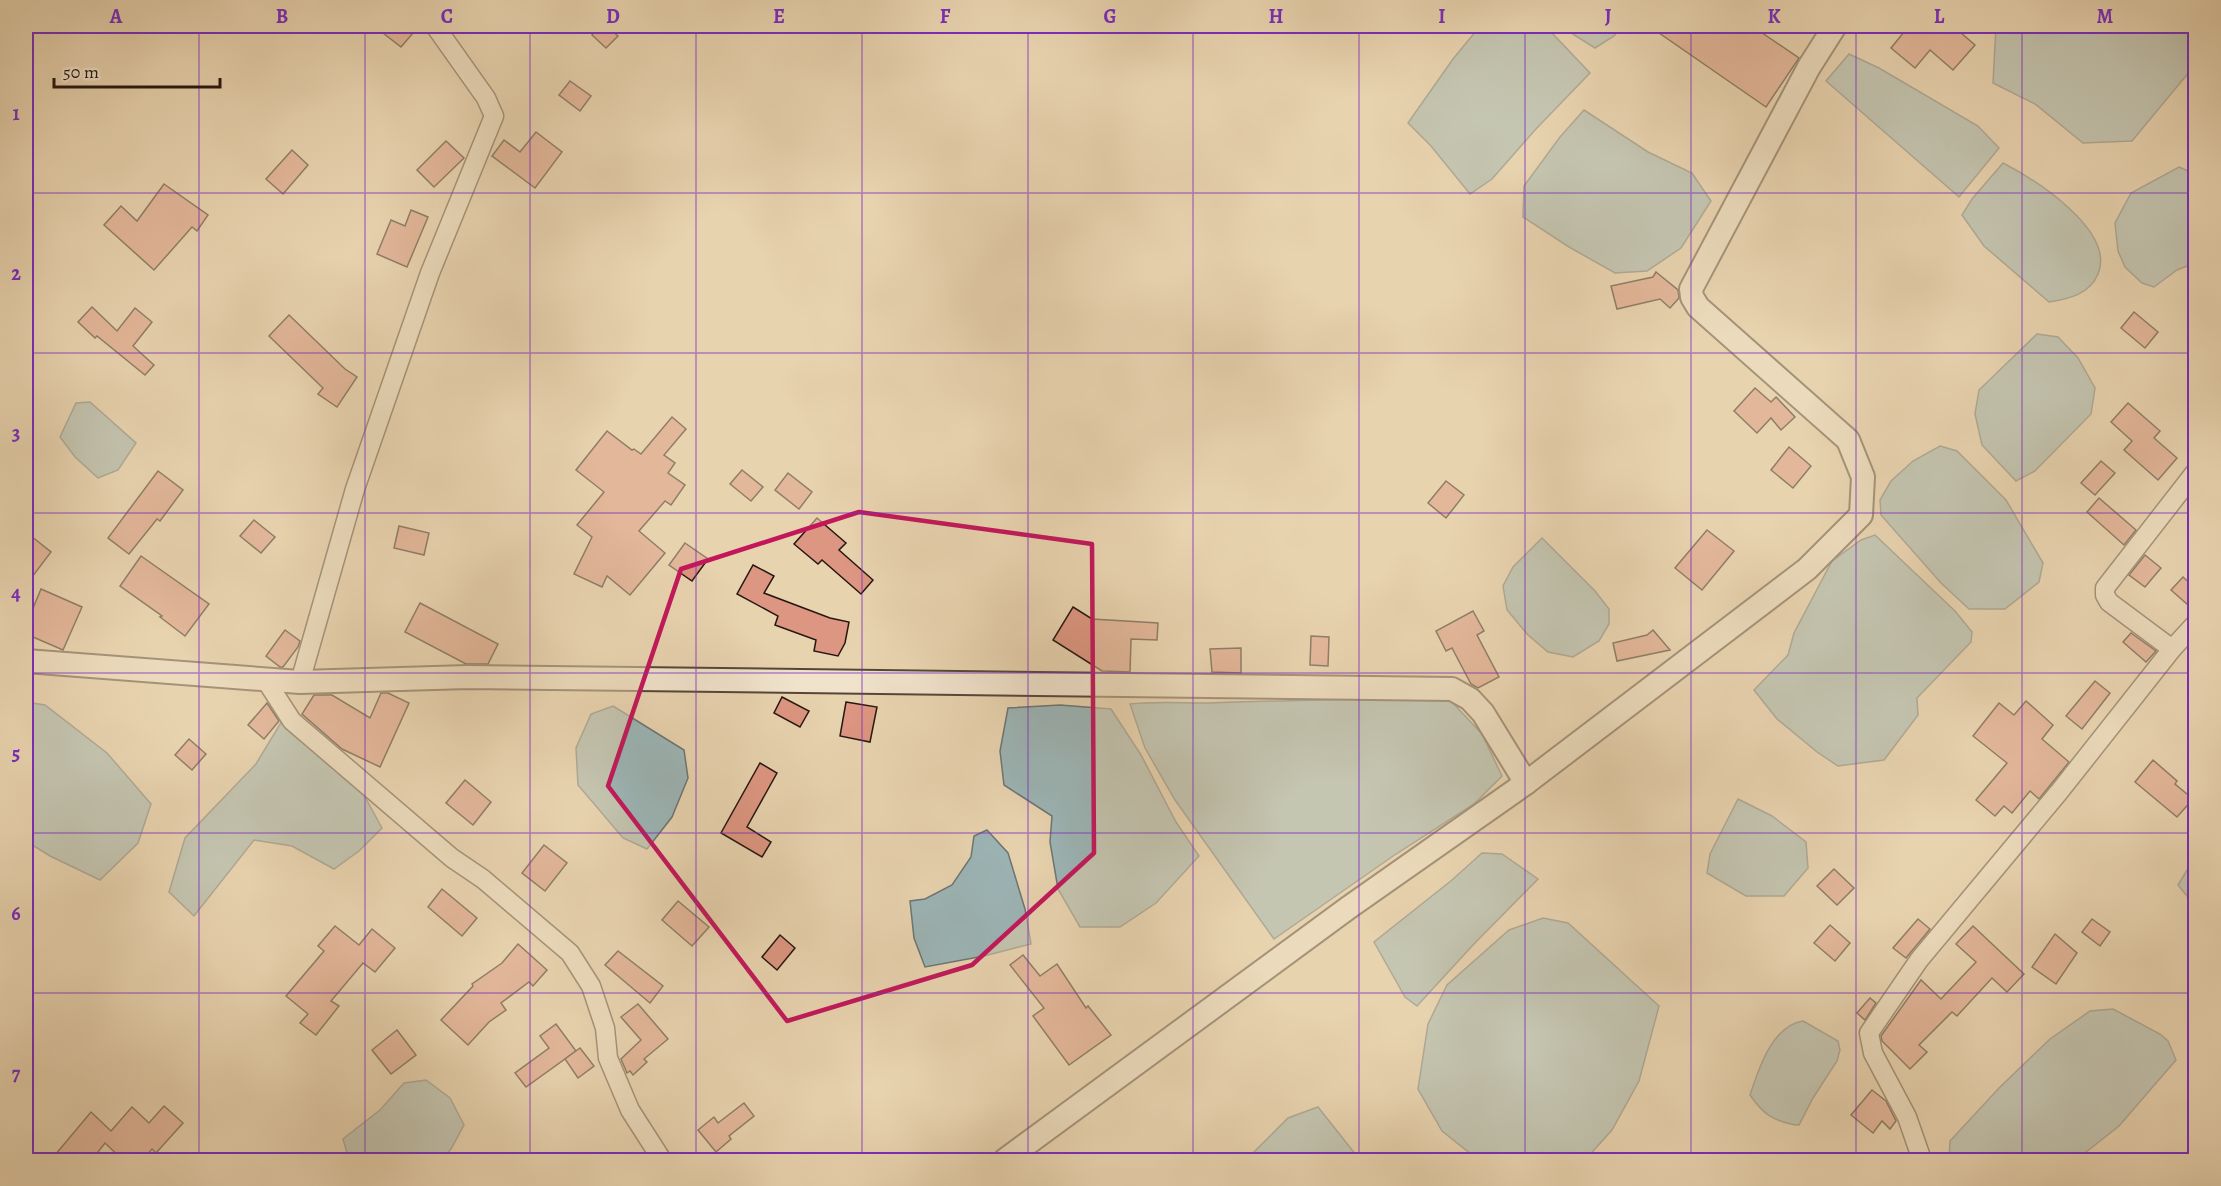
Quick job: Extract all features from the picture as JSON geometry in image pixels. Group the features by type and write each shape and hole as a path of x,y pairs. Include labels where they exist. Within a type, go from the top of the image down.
{"street":[{"path":"300,682 355,489 430,273 494,116 486,98 435,26"},
{"path":"1005,1161 1348,908 1526,783 1806,569 1861,515 1863,477 1848,440 1698,307 1690,289 1809,67 1835,26"},
{"path":"2172,649 2109,602 2105,595 2105,588 2196,471"},
{"path":"1922,1161 1907,1118 1873,1053 1869,1033 1919,960 2059,792 2172,649 2196,623"},
{"path":"26,662 300,682 468,677 1452,689 1470,699 1484,713 1526,783"},
{"path":"265,679 292,721 442,851 483,879 570,953 591,986 605,1028 608,1058 630,1110 662,1161"}],"highlighted area":[{"path":"859,512 1092,544 1094,853 972,965 787,1021 608,786 681,569"}],"water":[{"path":"1480,26 1538,26 1550,31 1590,73 1492,179 1470,194 1431,146 1408,123 1453,59"},
{"path":"1560,26 1623,26 1614,36 1595,48"},
{"path":"1996,26 2195,26 2195,65 2132,141 2083,143 2035,104 1993,83"},
{"path":"1849,54 1879,68 1978,126 1999,148 1959,197 1826,81"},
{"path":"1584,110 1648,152 1692,173 1711,201 1681,248 1647,271 1615,273 1523,217 1524,186 1560,137"},
{"path":"2003,163 2052,194 2085,224 2095,241 2100,258 2098,274 2084,291 2071,297 2049,302 1984,246 1962,215 1972,199"},
{"path":"2179,167 2195,174 2195,263 2177,270 2154,287 2142,283 2125,267 2118,251 2115,223 2131,193"},
{"path":"2037,334 2058,337 2078,358 2095,388 2091,414 2035,471 2016,481 1982,445 1975,414 1979,390"},
{"path":"90,402 136,443 118,470 98,478 75,457 60,437 76,403"},
{"path":"1940,446 1957,451 2006,500 2043,563 2039,582 2005,609 1969,609 1941,583 1881,515 1880,500 1891,481 1913,461"},
{"path":"1875,535 1955,611 1972,632 1971,642 1917,698 1918,715 1884,760 1838,766 1777,719 1754,690 1788,655 1794,633 1832,561 1861,540"},
{"path":"1542,538 1595,591 1609,609 1609,624 1599,641 1573,657 1548,652 1528,635 1507,610 1503,586 1513,567"},
{"path":"1413,696 1449,699 1482,734 1502,776 1474,804 1396,854 1274,939 1175,800 1145,748 1130,704 1336,700"},
{"path":"26,702 45,705 107,753 151,804 138,843 100,880 50,856 26,841"},
{"path":"1060,705 1111,709 1141,755 1176,822 1199,856 1156,903 1120,927 1080,927 1058,889 1050,842 1052,816 1004,785 1000,751 1008,708"},
{"path":"613,706 684,750 688,778 672,817 647,849 623,838 578,785 576,748 591,714"},
{"path":"282,721 360,788 382,828 359,851 334,869 292,846 254,840 194,916 169,892 185,838 256,764"},
{"path":"1738,799 1772,816 1806,842 1808,868 1784,896 1746,896 1707,873 1710,854"},
{"path":"987,830 1008,853 1025,909 1031,944 925,967 914,938 910,901 925,899 952,885 971,857 974,836"},
{"path":"1482,853 1502,854 1538,879 1417,1006 1405,997 1374,942"},
{"path":"2195,857 2195,906 2178,885"},
{"path":"1543,918 1568,923 1659,1006 1639,1081 1612,1130 1585,1160 1482,1160 1476,1158 1442,1131 1418,1089 1428,1024 1447,985 1509,930"},
{"path":"2113,1009 2160,1034 2168,1041 2176,1060 2119,1126 2076,1160 1949,1160 1950,1141 1999,1088 2050,1039 2090,1011"},
{"path":"1803,1021 1838,1041 1840,1050 1837,1061 1799,1125 1796,1125 1769,1116 1750,1095 1763,1061 1775,1039 1792,1025"},
{"path":"426,1080 450,1098 464,1125 451,1149 441,1160 349,1160 343,1139 380,1110 404,1083"},
{"path":"1318,1107 1360,1160 1246,1160 1288,1118"}],"building":[{"path":"374,26 419,26 401,47"},
{"path":"600,26 606,26 618,36 606,48 592,35"},
{"path":"1649,26 1752,26 1799,58 1766,107"},
{"path":"1909,26 1953,26 1975,45 1953,70 1930,50 1915,68 1891,48"},
{"path":"570,81 591,96 580,111 559,95"},
{"path":"536,132 562,152 535,188 492,156 504,140 520,152"},
{"path":"446,141 464,158 434,187 417,170"},
{"path":"292,150 308,165 283,194 266,179"},
{"path":"164,184 208,215 197,231 192,227 154,270 104,225 121,206 137,221"},
{"path":"411,210 428,217 407,267 377,254 391,220 405,226"},
{"path":"1656,272 1678,290 1679,298 1670,308 1660,299 1617,309 1611,286 1653,277"},
{"path":"92,307 117,331 135,308 152,322 133,346 154,365 145,375 97,336 95,338 78,322"},
{"path":"2134,312 2158,332 2145,348 2121,328"},
{"path":"289,315 345,369 357,377 337,407 318,394 323,388 269,336"},
{"path":"1755,388 1771,402 1776,397 1795,417 1781,430 1771,418 1757,433 1734,411"},
{"path":"2128,403 2160,431 2154,438 2177,458 2158,480 2124,450 2132,441 2111,422"},
{"path":"672,417 686,429 664,455 675,463 668,473 685,485 671,505 665,501 639,531 665,553 630,595 607,576 602,587 574,574 592,537 577,525 604,492 576,470 607,431 641,454"},
{"path":"1789,447 1811,466 1793,488 1771,470"},
{"path":"2101,461 2115,473 2095,495 2081,483"},
{"path":"742,470 763,487 751,501 730,484"},
{"path":"158,471 183,490 160,521 157,519 129,554 108,538"},
{"path":"788,473 812,492 799,509 775,490"},
{"path":"1446,481 1464,495 1446,518 1428,503"},
{"path":"2099,498 2136,530 2124,545 2087,512"},
{"path":"817,518 846,543 839,550 873,580 861,594 822,560 818,564 794,544"},
{"path":"254,520 275,537 261,553 240,536"},
{"path":"399,526 429,533 424,555 394,548"},
{"path":"1707,530 1734,551 1702,590 1675,568"},
{"path":"26,532 51,552 26,585"},
{"path":"685,543 708,559 692,581 669,565"},
{"path":"2145,555 2161,568 2145,587 2129,575"},
{"path":"141,556 209,604 185,636 160,617 162,616 120,586"},
{"path":"753,565 774,576 764,593 830,618 849,622 845,643 838,656 814,651 816,640 775,625 778,616 737,594"},
{"path":"2183,577 2196,589 2196,612 2171,590"},
{"path":"41,589 82,607 63,650 26,634 26,625"},
{"path":"420,603 498,644 488,664 466,664 405,632"},
{"path":"1073,607 1092,619 1158,623 1157,640 1131,639 1130,672 1102,671 1053,640"},
{"path":"1473,611 1484,631 1477,635 1499,677 1478,688 1471,684 1452,648 1446,651 1436,631"},
{"path":"285,630 300,641 283,667 280,667 266,656"},
{"path":"1653,630 1670,650 1617,661 1613,643 1647,635"},
{"path":"2131,633 2156,651 2146,662 2123,642"},
{"path":"1311,636 1329,637 1328,666 1310,665"},
{"path":"1241,648 1241,673 1212,672 1210,649"},
{"path":"2095,681 2110,693 2082,729 2066,716"},
{"path":"381,693 388,693 409,703 380,767 342,749 302,714 314,695 332,695 370,718"},
{"path":"782,697 809,711 800,727 774,713"},
{"path":"2026,701 2053,725 2042,739 2069,762 2039,799 2030,791 2012,813 2004,806 1995,816 1976,800 2007,763 1973,736 1999,703 2014,715"},
{"path":"846,702 877,707 870,742 840,736"},
{"path":"267,703 279,721 264,739 248,725"},
{"path":"189,739 206,754 192,770 175,755"},
{"path":"2153,760 2177,781 2175,784 2193,799 2177,817 2135,782"},
{"path":"760,763 777,773 747,827 771,842 762,857 721,833"},
{"path":"465,780 491,802 473,825 446,803"},
{"path":"544,845 567,863 545,891 522,873"},
{"path":"1834,869 1854,888 1837,905 1817,886"},
{"path":"442,889 477,918 462,936 428,907"},
{"path":"678,901 709,927 692,946 662,920"},
{"path":"1918,919 1930,929 1906,958 1893,948"},
{"path":"2092,919 2110,932 2100,946 2082,932"},
{"path":"1830,925 1850,943 1835,961 1814,943"},
{"path":"335,926 359,945 372,929 395,948 375,972 363,963 331,1001 339,1006 316,1035 300,1023 308,1014 286,996 324,951 318,946"},
{"path":"1973,926 2024,974 2007,992 1992,978 1957,1016 1952,1012 1919,1045 1927,1052 1910,1069 1882,1041 1881,1036 1921,980 1941,999 1976,962 1956,944"},
{"path":"2055,934 2077,953 2056,984 2032,967"},
{"path":"780,935 795,948 777,970 762,957"},
{"path":"518,944 547,970 533,986 529,982 501,1003 506,1010 489,1022 468,1045 441,1020 473,986 472,984 502,963"},
{"path":"618,951 663,986 650,1003 605,965"},
{"path":"1023,955 1040,976 1057,964 1086,1008 1088,1006 1111,1035 1069,1065 1033,1016 1044,1008 1010,965"},
{"path":"1870,998 1876,1003 1865,1020 1857,1013"},
{"path":"638,1004 668,1039 644,1059 647,1062 633,1075 630,1071 627,1073 621,1059 641,1040 621,1017"},
{"path":"556,1024 576,1051 526,1087 515,1073 549,1048 540,1036"},
{"path":"397,1030 416,1055 391,1074 372,1050"},
{"path":"580,1048 594,1066 578,1078 565,1059"},
{"path":"1872,1090 1886,1101 1896,1121 1890,1129 1882,1121 1873,1133 1851,1115"},
{"path":"744,1103 754,1116 729,1136 731,1139 716,1152 698,1130 714,1117 718,1123"},
{"path":"164,1106 183,1123 156,1153 152,1149 142,1161 124,1161 105,1143 91,1161 50,1161 91,1112 111,1131 132,1107 149,1123"}]}
